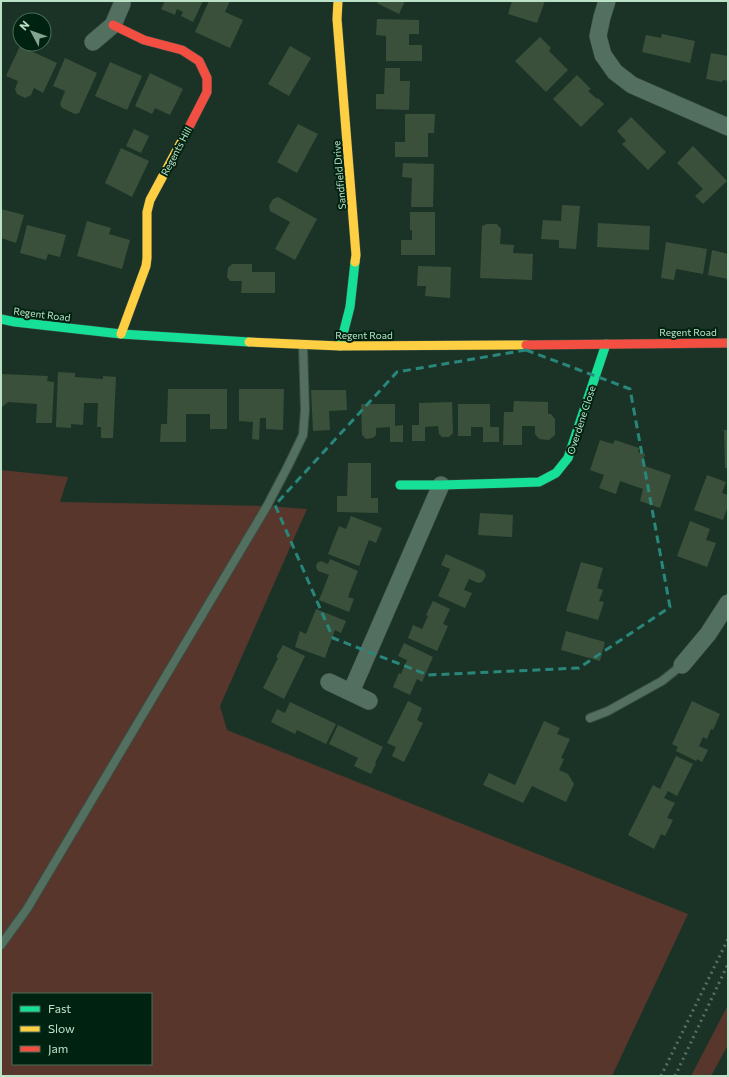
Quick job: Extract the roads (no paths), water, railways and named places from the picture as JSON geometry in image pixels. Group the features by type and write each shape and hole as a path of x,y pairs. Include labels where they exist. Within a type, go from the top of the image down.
{"street":[{"name":"Sandfield Drive","path":"338,1 337,19 356,255 350,307 340,346"},
{"path":"607,1 598,36 604,55 615,72 632,85 728,127"},
{"path":"92,42 112,25 122,4"},
{"name":"Regents Hill","path":"112,25 144,40 182,50 199,61 207,78 207,92 150,200 147,212 146,266 121,334"},
{"name":"Regent Road","path":"1,320 121,334 303,345 728,343"},
{"name":"Overdene Close","path":"400,485 539,482 556,473 568,458 606,344"},
{"path":"351,692 441,485"},
{"path":"682,665 708,634 728,603"},
{"path":"329,682 369,701"}],"lane":[{"path":"1,945 35,895 263,513 288,466 303,434 305,410 303,345"},
{"path":"590,718 608,711 662,681 682,665"}],"railway":[{"path":"661,1076 728,939"},
{"path":"675,1076 728,964"}]}
